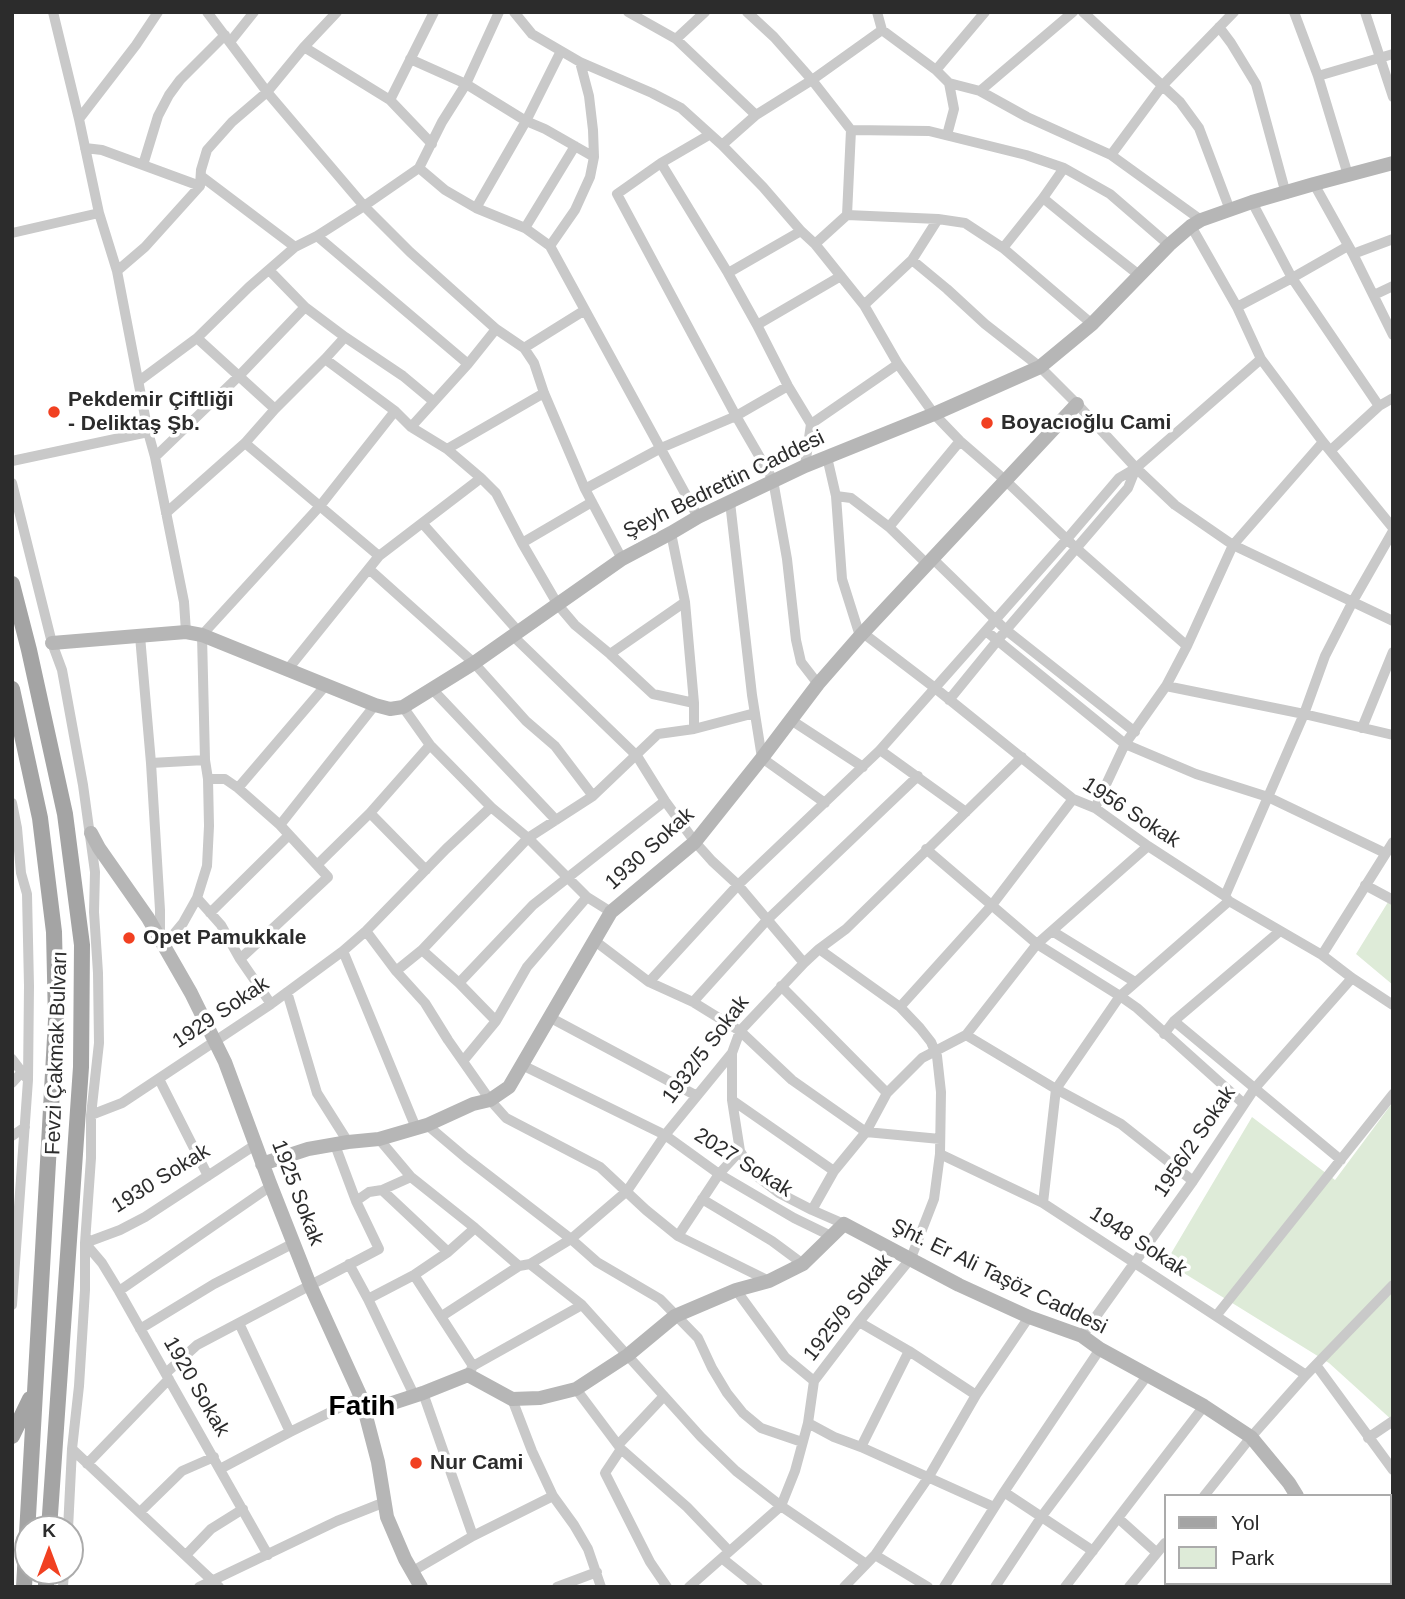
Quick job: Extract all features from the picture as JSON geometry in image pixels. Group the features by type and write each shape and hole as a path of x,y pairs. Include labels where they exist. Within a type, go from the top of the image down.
{"main road":[{"name":"Fevzi Çakmak Bulvarı","path":"12,584 22,618 65,814 82,945 80,1080 50,1515"},
{"name":"Fevzi Çakmak Bulvarı","path":"12,689 40,818 54,932 57,1020 24,1587"},
{"path":"12,1436 34,1391"}],"street":[{"path":"53,12 99,214 117,271 184,602 186,632"},
{"path":"79,119 158,12"},
{"path":"207,12 267,92 365,206 410,252 496,328 524,348 534,363 585,489 622,559"},
{"path":"143,165 158,116 169,94 180,80 254,12"},
{"path":"117,271 145,247 200,181 207,150 267,92 337,12"},
{"path":"390,100 434,12"},
{"path":"139,382 197,338 295,247 365,206 419,168 466,84 499,12"},
{"path":"514,12 532,34 580,62 681,108 722,145 815,244 864,305 898,364 934,414 1076,548 1187,646"},
{"path":"628,12 676,39 756,115"},
{"path":"676,39 705,12"},
{"path":"747,12 774,37 812,80 851,130 847,215"},
{"path":"877,12 882,30 950,83 980,92 1027,117 1111,155 1196,223 1261,359 1393,529 1325,656 1304,714 1227,898 1120,996 1056,1089 1043,1203"},
{"path":"936,70 985,12"},
{"path":"980,92 1073,12"},
{"path":"1083,12 1181,102 1199,128 1230,210"},
{"path":"1111,155 1162,86 1234,12"},
{"path":"1294,12 1318,76 1348,175"},
{"path":"1365,12 1393,97"},
{"path":"1219,27 1256,84 1286,194"},
{"path":"722,145 756,115 812,80 882,30"},
{"path":"304,47 390,100 432,144"},
{"path":"476,208 526,121 561,51"},
{"path":"1318,76 1393,54"},
{"path":"410,59 466,84 526,121 594,157"},
{"path":"550,246 575,210 590,177 594,157 589,96 580,62"},
{"path":"947,135 954,110 950,83"},
{"path":"851,130 929,131 1026,155 1064,168 1110,194 1169,245"},
{"path":"709,135 661,163 617,194 736,416 774,480 801,662 818,684"},
{"path":"525,228 575,146"},
{"path":"85,149 102,150 200,181 295,247"},
{"path":"661,163 728,273 811,424 804,466"},
{"name":"Şeyh Bedrettin Caddesi","path":"403,708 474,663 622,559 698,517 804,466 934,414 1040,367 1092,324 1169,245 1196,223 1252,202 1393,163"},
{"path":"419,168 445,190 476,208 525,228 550,246 698,517"},
{"path":"1003,248 1064,168"},
{"path":"1314,184 1393,335"},
{"path":"1043,198 1139,275"},
{"path":"1252,202 1292,278 1379,406"},
{"path":"12,233 99,214"},
{"path":"815,244 847,215 938,219 965,223 1003,248 1092,324"},
{"path":"864,305 912,260 938,219"},
{"path":"728,273 801,231"},
{"path":"317,236 468,364"},
{"path":"1237,307 1350,250 1393,239"},
{"path":"912,260 985,324 1040,367 1175,505 1233,545 1393,621"},
{"path":"269,270 305,307 433,401"},
{"path":"757,325 841,276"},
{"path":"1374,295 1393,286"},
{"path":"155,457 239,376 305,307"},
{"path":"524,348 585,310"},
{"path":"411,427 468,364 496,328"},
{"path":"166,513 245,443 345,337"},
{"path":"197,338 275,409"},
{"path":"325,359 395,411 411,427 447,449 481,478 496,494 558,605 575,625 611,654 653,694 694,703"},
{"path":"649,982 738,885 880,750 1119,478 1136,467 1261,359"},
{"path":"811,424 898,364"},
{"path":"585,489 660,448 736,416 788,386"},
{"path":"447,449 544,393"},
{"path":"1095,808 1125,744 1166,685 1187,646 1233,545 1327,446 1393,398"},
{"name":"1930 Sokak","path":"262,1164 308,1149 379,1139 422,1126 473,1104 490,1100 509,1087 611,912 695,842 818,684 861,634 1077,404"},
{"path":"162,943 183,923 197,898 207,866 209,825 202,635 320,506 395,411"},
{"path":"12,461 148,432"},
{"path":"889,527 960,441"},
{"path":"245,443 379,556"},
{"path":"827,457 836,496 842,579 861,634"},
{"path":"949,700 1128,488 1136,467"},
{"path":"288,669 379,556 481,478"},
{"path":"12,483 52,643 62,670 91,833 95,872 99,1031 91,1115 85,1290 69,1515"},
{"path":"836,496 851,498 889,527 1006,630 1135,732"},
{"path":"522,543 592,502"},
{"path":"730,502 762,758 825,803"},
{"path":"423,524 515,633 637,756 695,842 738,885 804,963"},
{"path":"671,533 685,602 694,729"},
{"path":"369,569 474,663 526,721 555,746 593,796"},
{"path":"611,654 685,602"},
{"path":"986,631 1125,744 1196,774 1268,797 1385,853"},
{"path":"52,643 186,632 202,635 375,705 390,709 403,708 430,746 491,807 528,838 587,897 611,912"},
{"name":"1956 Sokak","path":"861,634 935,688 1073,799 1095,808 1227,898 1322,955 1393,1004"},
{"path":"140,636 162,943"},
{"path":"1362,728 1393,652"},
{"path":"239,788 326,685"},
{"path":"1166,685 1393,735"},
{"path":"433,690 556,820"},
{"path":"280,825 375,705"},
{"path":"396,971 422,950 528,838 593,796 658,734 694,729 755,713"},
{"path":"791,720 863,767"},
{"path":"317,865 370,813 430,746"},
{"path":"880,750 966,812"},
{"name":"1932/5 Sokak","path":"442,1316 571,1239 627,1191 665,1135 732,1053 740,1031 804,963 846,929 1022,757"},
{"path":"151,763 205,760"},
{"path":"693,1002 767,920 918,776"},
{"path":"208,779 225,779 239,788 280,825 328,877 240,959"},
{"path":"900,1007 992,905 1073,799"},
{"path":"459,983 533,905 666,801"},
{"path":"12,803 17,828 16,875 27,894 29,986 25,1127 12,1305"},
{"name":"1929 Sokak","path":"91,1115 122,1104 271,1004 343,951 491,807"},
{"path":"370,813 426,870"},
{"name":"1925 Sokak","path":"91,833 148,918 191,993 225,1062 310,1285 360,1397 378,1462 387,1517 415,1581"},
{"path":"210,913 289,835"},
{"path":"1322,955 1393,842"},
{"path":"812,1210 834,1171 866,1132 887,1093 922,1058 966,1035 1037,944 1148,846"},
{"path":"926,849 1037,944 1137,1009 1244,1104"},
{"path":"1365,885 1393,900"},
{"path":"463,1060 496,1021 527,967 587,897"},
{"path":"197,898 221,925 240,959 271,1004"},
{"path":"366,931 396,971 425,1003 490,1100 506,1118 600,1167 678,1236 769,1281"},
{"path":"1052,931 1135,982"},
{"path":"1164,1034 1174,1021 1280,931"},
{"path":"595,941 649,982 693,1002 740,1031 792,1080 866,1132 940,1139"},
{"path":"819,949 900,1007 932,1042 936,1052"},
{"path":"422,950 496,1021"},
{"path":"343,951 422,1126 571,1239 597,1262 660,1299 698,1338 727,1394 743,1413 761,1428 802,1442"},
{"name":"1956/2 Sokak","path":"1082,1336 1193,1181 1255,1088 1352,978"},
{"path":"782,986 887,1093"},
{"path":"87,1464 197,1345 379,1249 356,1201 341,1143 317,1093 288,992"},
{"path":"551,1018 697,1096"},
{"path":"1174,1021 1341,1160"},
{"path":"966,1035 1121,1124 1193,1181"},
{"name":"1925/9 Sokak","path":"689,1587 781,1506 795,1471 808,1423 814,1381 911,1258 934,1199 940,1154 941,1092 936,1052"},
{"path":"512,1399 540,1398 576,1390 628,1355 675,1316 736,1290 769,1281 803,1264 844,1224 779,1194 754,1174 740,1150 732,1100 732,1053"},
{"path":"12,1059 25,1076"},
{"name":"2027 Sokak","path":"522,1065 665,1135 719,1174 831,1236"},
{"path":"12,1083 25,1076"},
{"path":"159,1079 208,1176"},
{"path":"1216,1316 1393,1094"},
{"path":"732,1100 834,1171"},
{"path":"12,1136 25,1127"},
{"path":"379,1139 411,1177 524,1265 582,1305 701,1437 736,1471 781,1506 866,1564"},
{"name":"1930 Sokak","path":"85,1243 145,1217 255,1145"},
{"path":"678,1236 719,1174 740,1150"},
{"name":"1948 Sokak","path":"940,1154 1043,1203 1306,1375"},
{"path":"356,1201 369,1192 382,1190 411,1177"},
{"path":"119,1291 271,1186"},
{"path":"382,1190 448,1252"},
{"path":"702,1199 772,1241 803,1264"},
{"name":"Şht. Er Ali Taşöz Caddesi","path":"844,1224 959,1285 1029,1317 1082,1336 1100,1349 1203,1406 1251,1437 1296,1494"},
{"path":"368,1299 414,1275 448,1252 475,1228"},
{"name":"1920 Sokak","path":"85,1243 102,1263 119,1291 268,1555"},
{"path":"140,1329 214,1284 294,1243"},
{"path":"349,1264 419,1394 473,1536"},
{"path":"414,1275 442,1316 471,1371 512,1399 553,1496 588,1549 601,1587"},
{"path":"1206,1494 1306,1375 1393,1285"},
{"path":"736,1290 785,1357 814,1381"},
{"path":"365,1412 419,1394 471,1371 582,1305"},
{"path":"844,1587 875,1555 928,1478 976,1395 1029,1317"},
{"path":"859,1322 976,1395"},
{"path":"239,1323 290,1432"},
{"path":"944,1587 1100,1349"},
{"path":"861,1447 909,1351"},
{"path":"1316,1365 1393,1470"},
{"path":"995,1587 1042,1516 1147,1376"},
{"path":"576,1390 620,1447 687,1507 726,1555 758,1587"},
{"path":"664,1396 620,1447 605,1473 650,1562 667,1587"},
{"path":"220,1469 360,1397"},
{"path":"1065,1587 1203,1406"},
{"path":"1368,1438 1393,1421"},
{"path":"808,1423 994,1507"},
{"path":"72,1450 216,1583"},
{"path":"140,1512 182,1471 214,1457"},
{"path":"1004,1492 1093,1551"},
{"path":"415,1581 473,1536 553,1496"},
{"path":"200,1587 216,1583 337,1521 385,1502"},
{"path":"186,1555 211,1529 243,1509"},
{"path":"1118,1518 1157,1553"},
{"path":"1129,1587 1164,1544"},
{"path":"875,1555 928,1587"},
{"path":"557,1587 597,1572"}],"green space":[{"path":"1393,894 1393,985 1356,954"},
{"path":"1393,1102 1393,1421 1329,1363 1166,1262 1252,1117 1335,1180"}],"place":[{"name":"Pekdemir Çiftliği - Deliktaş Şb.","path":"54,412"},
{"name":"Boyacıoğlu Cami","path":"987,423"},
{"name":"Opet Pamukkale","path":"129,938"},
{"name":"Nur Cami","path":"416,1463"}],"district":[{"name":"Fatih","path":"362,1407"}]}
